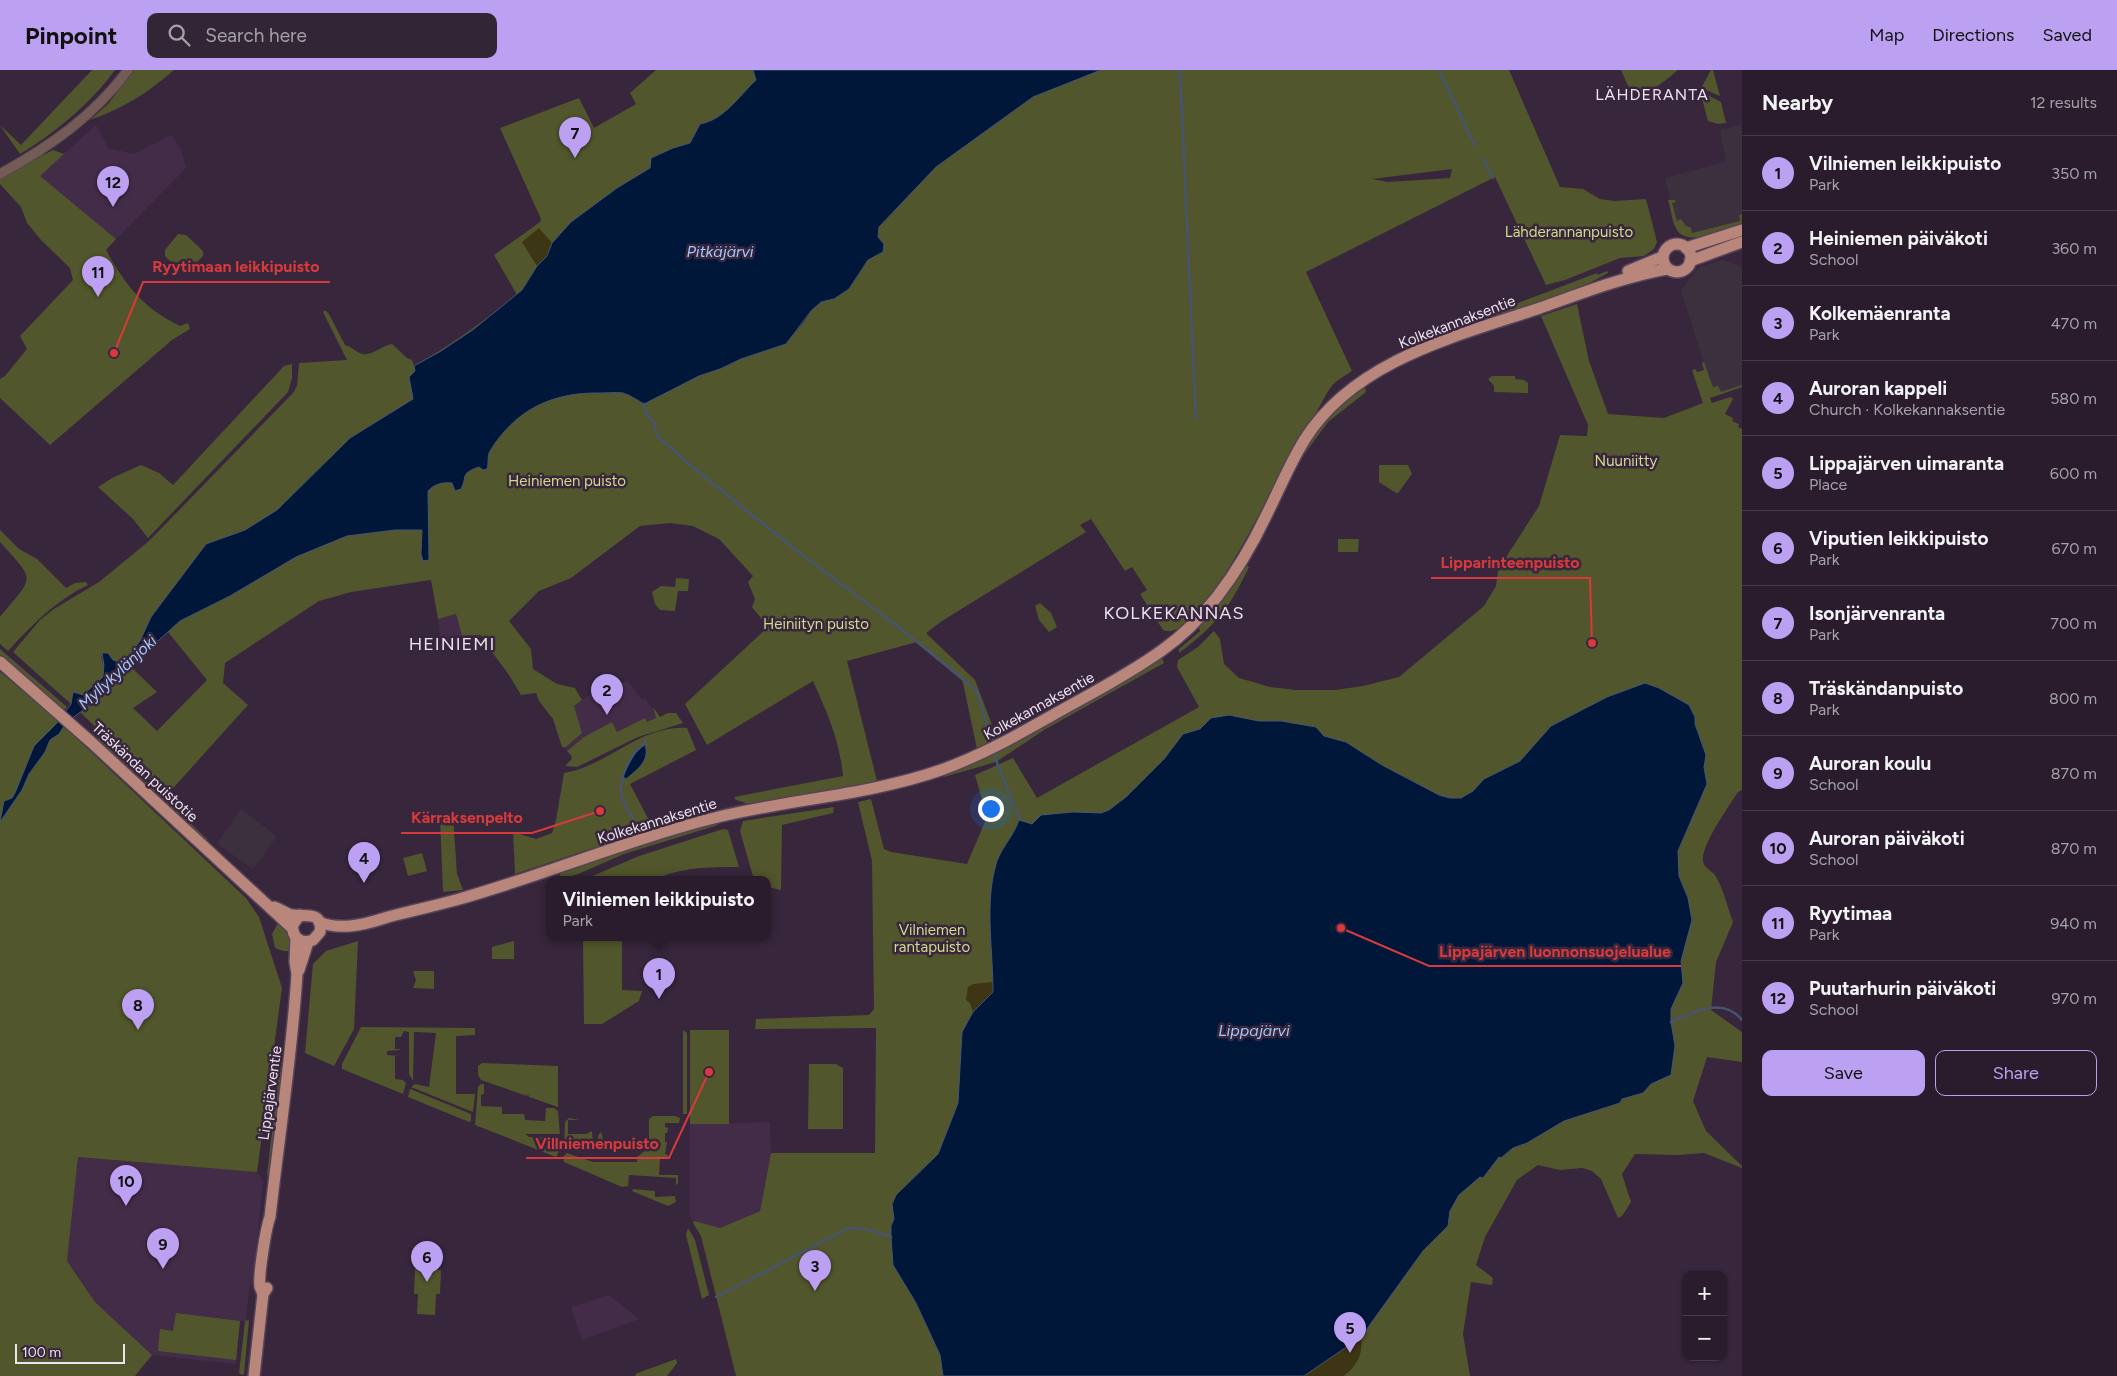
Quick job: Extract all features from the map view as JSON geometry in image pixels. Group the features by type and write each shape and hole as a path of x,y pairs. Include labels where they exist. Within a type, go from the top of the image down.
{"main road":[{"path":"1686,248 1742,230"},
{"path":"1690,261 1742,242"},
{"path":"1673,244 1680,244 1686,248 1690,254 1687,268 1674,272 1667,269 1662,257 1665,249 1673,244"},
{"name":"Kolkekannaksentie","path":"319,922 333,926 350,926 457,899 544,873 684,826 731,814 909,780 940,771 984,753 1135,669 1168,646 1196,620 1222,590 1265,520 1306,437 1322,415 1335,402 1386,367 1418,351 1598,286 1662,257"},
{"name":"Kolkekannaksentie","path":"1598,286 1667,269"},
{"name":"Träskändan puistotie","path":"0,662 79,731 268,905 294,933"},
{"name":"Träskändan puistotie","path":"268,905 291,915 300,915"},
{"path":"311,914 319,922 320,928 313,939 294,933 295,919 300,915 311,914"},
{"name":"Kolkekannaksentie","path":"313,939 340,932 350,926"},
{"name":"Lippajärventie","path":"254,1376 264,1294 267,1288 273,1227 270,1217 283,1096 292,1046 296,974 294,933"},
{"name":"Lippajärventie","path":"296,974 313,939"}],"street":[{"path":"0,174 54,143 78,124 113,89 128,70"}],"shaded area":[{"path":"96,125 108,148 134,154 172,135 182,152 186,168 116,239 39,176"},
{"path":"1742,125 1742,223 1725,229 1682,234 1676,228 1665,178 1726,162 1720,130"},
{"path":"1721,260 1742,267 1742,387 1714,396 1681,290 1699,267"},
{"path":"456,614 462,636 441,641 438,619"},
{"path":"627,681 642,700 645,698 657,718 647,723 645,718 617,732 612,723 584,737 567,751 562,747 553,719 601,688 614,687"},
{"path":"241,809 277,836 253,869 220,846 218,842"},
{"path":"770,1122 771,1153 760,1211 719,1228 692,1220 690,1215 690,1124"},
{"path":"78,1157 257,1172 263,1180 253,1282 249,1288 246,1321 240,1321 236,1364 152,1355 95,1302 67,1261"},
{"path":"609,1295 639,1319 582,1340 571,1307"}],"green space":[{"path":"92,70 115,70 96,94 72,116 46,137 20,154 0,125 21,145"},
{"path":"134,70 174,70 154,87 134,100 90,120 108,104"},
{"path":"656,70 806,70 675,175 496,443 516,419 540,404 554,399 583,393 623,393 644,403 699,376 786,344 804,322 849,253 909,182 1055,70 1509,70 1560,187 1583,189 1600,199 1614,201 1646,199 1657,242 1654,249 1644,256 1620,258 1565,280 1546,285 1495,177 1306,272 1352,371 1335,382 1329,390 1291,452 1235,558 1196,614 1178,629 1163,630 1140,594 1147,590 1132,567 1125,571 1091,519 1080,525 1086,532 942,621 926,633 975,680 997,738 977,749 962,678 917,642 847,661 877,781 815,794 749,804 736,800 734,797 843,776 839,751 828,716 813,681 707,745 685,704 768,627 752,607 755,599 748,582 753,576 719,539 693,526 670,523 640,526 571,578 539,591 509,621 531,649 533,669 557,684 575,688 582,700 574,706 582,733 566,747 562,747 553,719 539,701 536,693 521,695 483,637 480,635 462,636 456,614 438,619 431,580 351,592 319,601 225,663 223,683 248,705 166,796 80,712 131,667 157,692 133,708 157,731 207,680 168,632 140,641 131,653 119,662 113,660 105,652 101,657 104,665 103,677 83,695 75,692 71,704 13,652 40,620 54,609 99,582 149,541 293,393 297,386 299,363 347,360 324,311 329,314 345,345 362,354 366,354 392,344 407,358 412,360 414,366 441,350 517,295 494,255 540,222 541,219 500,128 579,98 594,128 636,104 630,93","holes":["1452,169 1450,178 1388,182 1372,179"]},
{"path":"1621,70 1678,70 1657,86 1638,93 1629,87"},
{"path":"1711,70 1713,70 1720,96 1701,88"},
{"path":"1700,91 1721,102 1726,123 1718,124 1708,121"},
{"path":"53,150 64,154 40,176 116,239 106,250 128,285 136,294 167,319 180,326 188,323 190,329 172,340 50,445 0,398 0,379 5,376 27,349 20,336 73,280 70,268 41,240 27,223 21,207 0,184 0,177"},
{"path":"1668,200 1675,200 1676,202 1672,203 1677,221 1681,219 1685,225 1691,228 1692,233 1740,221 1739,215 1742,214 1742,223 1708,236 1690,237 1682,235 1675,227"},
{"path":"178,234 186,235 203,251 203,256 189,271 180,271 165,256 165,250"},
{"path":"1607,271 1608,273 1584,286 1478,324 1510,306 1597,273 1598,275"},
{"name":"Lippajärvi","path":"1577,304 1589,361 1608,414 1664,418 1703,403 1692,370 1696,369 1697,372 1704,370 1702,363 1704,362 1713,387 1718,386 1721,392 1742,385 1742,387 1710,398 1712,403 1731,397 1733,399 1725,414 1733,418 1732,421 1739,424 1738,427 1742,429 1742,790 1738,792 1722,816 1706,845 1703,861 1718,880 1733,922 1716,962 1711,1010 1742,1032 1742,1062 1707,1057 1693,1101 1706,1131 1742,1168 1704,1153 1678,1155 1635,1154 1622,1174 1631,1202 1622,1216 1618,1218 1601,1179 1592,1171 1582,1168 1560,1170 1538,1165 1517,1180 1485,1237 1476,1265 1493,1278 1492,1285 1471,1282 1463,1334 1470,1376 1343,1376 1358,1359 1361,1349 1361,1337 1304,1376 736,1376 701,1236 693,1223 694,1221 720,1228 760,1211 771,1153 875,1153 876,1028 755,1029 756,1019 869,1015 874,1009 872,861 858,802 871,799 884,849 891,852 967,864 987,817 975,775 1013,758 1037,798 1199,707 1177,667 1178,660 1198,647 1214,631 1220,639 1224,664 1239,678 1270,687 1296,690 1335,690 1363,686 1399,677 1484,606 1496,586 1498,571 1501,565 1539,506 1560,435 1587,436 1588,425 1541,316","holes":["908,1287 989,1348 940,1355"]},
{"path":"292,364 292,378 288,392 148,538 133,519 98,487 112,478 141,465 159,473 173,485 284,366"},
{"path":"1492,376 1515,376 1515,379 1524,380 1528,383 1528,393 1494,392 1494,386 1488,379"},
{"path":"1365,387 1366,392 1328,422 1303,456 1310,439 1318,429 1348,400"},
{"path":"1379,465 1408,465 1412,474 1398,493 1396,493 1379,482"},
{"path":"0,530 19,549 37,559 66,588 75,583 86,582 88,585 55,606 35,623 8,651 0,644 0,617 20,593 27,579 20,565 0,542"},
{"path":"1338,539 1359,539 1358,552 1338,552"},
{"path":"1248,566 1228,605 1203,634 1179,653 1179,649 1200,631 1199,628 1203,621 1243,568"},
{"path":"676,578 689,579 688,591 678,591 675,611 660,610 655,604 652,592 661,586 675,587"},
{"path":"1040,603 1051,613 1057,627 1049,632 1039,620 1035,606"},
{"path":"0,649 67,707 64,710 0,655"},
{"path":"1162,658 1164,663 1044,730 996,762 944,777 945,773 1131,677"},
{"path":"0,672 55,718 246,898 259,917 282,988 257,1172 78,1157 67,1261 95,1302 152,1355 135,1376 0,1376"},
{"path":"653,707 660,717 668,713 676,713 683,723 638,737 577,767 565,766 572,759 567,751 584,737 612,722 617,732 645,718 647,722 656,718"},
{"path":"687,728 696,750 630,784 651,824 634,829 605,844 515,874 513,832 536,839 552,833 564,773 595,763 654,733 670,729"},
{"path":"99,738 208,840 204,841 98,741"},
{"path":"834,807 833,813 782,825 781,890 771,888 771,876 753,876 740,831 743,821"},
{"path":"453,816 457,874 463,890 443,892 440,818"},
{"path":"717,823 718,825 624,854 572,876 559,876 561,873 639,845"},
{"path":"723,829 728,830 739,867 685,870 664,876 592,876 639,856"},
{"path":"422,853 427,871 408,876 403,858"},
{"path":"279,921 287,930 293,951 283,951 275,948 272,934"},
{"path":"358,941 354,1029 334,1066 305,1053 313,964 326,951"},
{"path":"514,941 514,959 492,959 492,947"},
{"path":"583,941 622,941 622,990 642,991 639,1001 602,1024 584,1024"},
{"path":"413,971 434,971 434,989 413,988 416,980"},
{"path":"361,1027 475,1028 475,1035 456,1036 456,1094 475,1094 473,1112 411,1087 415,1084 429,1087 436,1033 414,1032 413,1081 409,1074 409,1032 404,1031 401,1037 395,1037 395,1049 401,1049 387,1051 387,1055 399,1056 395,1056 395,1079 403,1080 406,1083 403,1094 342,1069 342,1064"},
{"path":"683,1030 687,1033 687,1114 683,1114"},
{"path":"690,1030 729,1030 729,1124 690,1124"},
{"path":"287,1054 271,1175 267,1175 280,1059"},
{"path":"482,1063 558,1066 558,1107 529,1097 528,1094 527,1096 481,1080 478,1075 478,1066"},
{"path":"809,1064 836,1064 843,1068 843,1129 808,1129"},
{"path":"484,1084 484,1094 481,1095 481,1106 502,1107 502,1114 524,1114 525,1120 545,1121 546,1108 554,1108 558,1111 560,1134 525,1134 529,1137 560,1137 560,1149 556,1157 475,1125 478,1087"},
{"path":"410,1089 471,1114 471,1121 469,1122 408,1097"},
{"path":"653,1116 675,1116 680,1118 679,1123 665,1123 665,1127 668,1128 667,1133 665,1133 665,1142 667,1142 665,1154 668,1155 668,1159 660,1159 659,1175 678,1175 678,1184 676,1185 676,1178 629,1175 628,1186 622,1187 564,1162 563,1157 567,1153 593,1162 637,1162 637,1157 646,1150 649,1143 603,1142 601,1148 598,1145 598,1136 601,1132 603,1139 649,1140 649,1119"},
{"path":"569,1118 579,1120 568,1120 568,1134 586,1134 592,1131 593,1143 591,1148 571,1149 564,1146 565,1122"},
{"path":"633,1189 655,1191 655,1197 675,1196 676,1202 668,1206 632,1191"},
{"path":"688,1228 695,1240 709,1295 702,1299 686,1235"},
{"path":"415,1269 441,1270 440,1294 436,1294 435,1315 417,1314 418,1294 414,1294"},
{"path":"176,1313 240,1321 236,1360 158,1351 160,1329 173,1331"},
{"path":"249,1320 244,1374 242,1375 239,1373 245,1321"},
{"path":"676,1359 677,1363 667,1376 636,1376 635,1374"}],"sand":[{"path":"539,228 552,243 547,256 537,266 522,242"},
{"path":"993,982 993,992 973,1012 970,1003 966,1000 968,987 973,984"},
{"path":"1361,1337 1361,1349 1358,1359 1343,1376 1304,1376"}],"water":[{"name":"Pitkäjärvi","path":"753,70 1101,70 1033,97 936,167 879,227 878,237 884,244 883,252 868,260 849,289 834,299 821,302 811,311 786,344 699,376 644,404 623,393 583,394 551,400 523,414 511,424 490,451 487,469 483,470 479,467 466,474 461,489 455,491 452,483 445,483 436,485 428,491 429,560 423,561 421,554 422,530 395,530 347,536 296,557 230,596 180,621 111,683 95,701 66,723 59,734 50,740 45,752 29,774 22,790 0,822 4,801 12,798 15,793 34,746 57,723 71,704 73,692 83,695 103,677 102,653 108,653 113,660 119,662 131,653 140,641 151,617 206,544 245,530 277,510 350,438 413,399 409,377 415,371 414,366 474,329 522,290 537,266 547,256 552,243 571,222 617,188 650,168 651,158 690,143 700,124 709,122 724,113 756,80"},
{"name":"Lippajärvi","path":"1645,683 1659,688 1689,705 1695,717 1695,724 1706,755 1704,767 1707,784 1678,851 1679,876 1688,898 1692,920 1681,961 1683,983 1671,1009 1675,1046 1671,1075 1651,1084 1643,1093 1622,1099 1620,1103 1564,1121 1527,1143 1513,1148 1501,1158 1499,1157 1483,1178 1480,1177 1459,1195 1450,1211 1448,1226 1423,1251 1361,1337 1304,1376 943,1376 940,1355 916,1303 893,1265 891,1226 894,1219 892,1204 896,1195 938,1154 958,1103 962,1032 973,1012 993,992 990,898 995,868 1019,820 1032,824 1041,815 1073,812 1101,813 1109,810 1126,797 1164,759 1183,734 1200,729 1211,718 1229,715 1259,721 1281,721 1316,727 1324,736 1346,742 1382,765 1439,795 1461,798 1473,791 1484,779 1520,761 1551,726 1607,697"},
{"path":"645,744 646,755 642,764 626,779 622,776 636,749"}],"waterway":[{"path":"1180,70 1196,420"},
{"path":"1439,70 1475,146"},
{"path":"1483,159 1493,178"},
{"path":"644,404 646,413 654,423 657,436 695,469 797,551 905,632 977,691 992,743"},
{"path":"634,819 622,799 621,786 628,764 637,750 645,744 645,740"},
{"path":"994,751 998,766 1020,819"},
{"path":"1671,1022 1698,1011 1717,1007 1734,1013 1742,1020"},
{"path":"716,1297 849,1228 866,1229 891,1237"}],"place":[{"name":"Isonjärvenranta","path":"575,158"},
{"name":"Puutarhurin päiväkoti","path":"113,207"},
{"name":"Ryytimaa","path":"98,297"},
{"name":"Ryytimaan leikkipuisto","path":"114,353"},
{"name":"Lipparinteenpuisto","path":"1592,643"},
{"name":"Heiniemen päiväkoti","path":"607,715"},
{"name":"Kärraksenpelto","path":"600,811"},
{"name":"Auroran kappeli","path":"364,883"},
{"name":"Lippajärven luonnonsuojelualue","path":"1341,928"},
{"name":"Vilniemen leikkipuisto","path":"659,999"},
{"name":"Träskändanpuisto","path":"138,1030"},
{"name":"Villniemenpuisto","path":"709,1072"},
{"name":"Auroran päiväkoti","path":"126,1206"},
{"name":"Auroran koulu","path":"163,1269"},
{"name":"Viputien leikkipuisto","path":"427,1282"},
{"name":"Kolkemäenranta","path":"815,1291"},
{"name":"Lippajärven uimaranta","path":"1350,1353"}],"district":[{"name":"LÄHDERANTA","path":"1652,94"},
{"name":"KOLKEKANNAS","path":"1174,613"},
{"name":"HEINIEMI","path":"452,644"}],"park label":[{"name":"Lähderannanpuisto","path":"1569,232"},
{"name":"Nuuniitty","path":"1626,461"},
{"name":"Heiniemen puisto","path":"567,481"},
{"name":"Heiniityn puisto","path":"816,624"},
{"name":"Vilniemen rantapuisto","path":"932,938"}],"water label":[{"name":"Myllykylänjoki","path":"117,672"}]}
